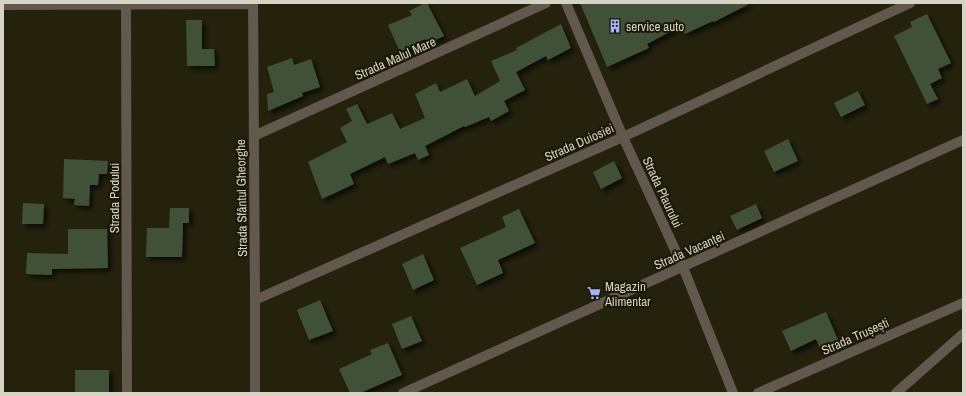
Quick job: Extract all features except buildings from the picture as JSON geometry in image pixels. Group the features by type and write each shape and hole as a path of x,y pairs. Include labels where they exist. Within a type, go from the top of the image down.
{"street":[{"name":"Strada Sfântul Gheorghe","path":"253,3 255,393"},
{"path":"3,5 253,3"},
{"name":"Strada Malul Mare","path":"254,136 546,3"},
{"name":"Strada Plaurului","path":"566,3 623,137 684,267 733,393"},
{"name":"Strada Duiosiei","path":"255,300 623,137 910,3"},
{"name":"Strada Podului","path":"126,4 127,393"},
{"name":"Strada Vacanței","path":"403,393 963,140"},
{"name":"Strada Trușești","path":"758,393 963,304"},
{"path":"896,393 963,334"}],"place":[{"name":"service auto","path":"615,26"},
{"name":"Magazin Alimentar","path":"594,293"}]}
